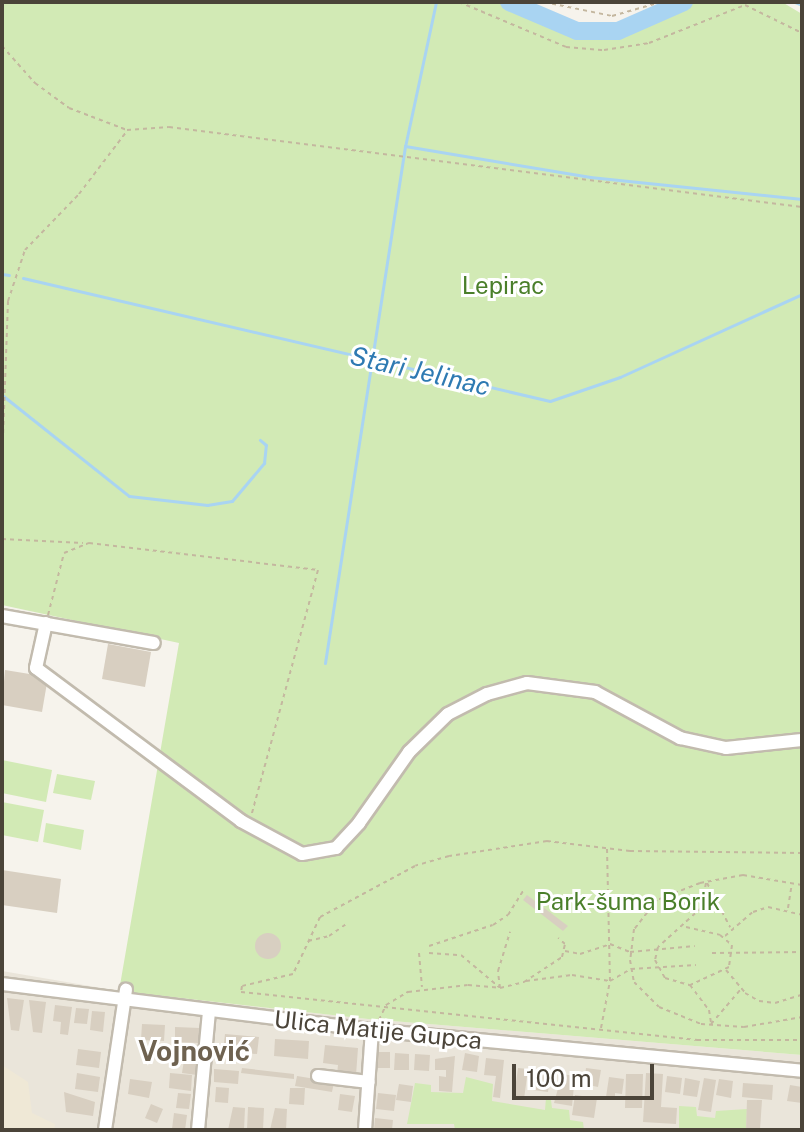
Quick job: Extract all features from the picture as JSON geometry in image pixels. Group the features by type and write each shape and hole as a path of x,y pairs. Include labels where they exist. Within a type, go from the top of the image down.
{"street":[{"path":"2,616 154,643"},
{"path":"46,623 36,668 249,825 302,854 336,848 359,823 409,752 448,714 487,694 527,683 595,692 680,738 726,748 802,740"},
{"name":"Ulica Matije Gupca","path":"2,984 126,996 209,1012 802,1071"},
{"path":"105,1130 126,996"},
{"path":"198,1130 209,1012"},
{"path":"365,1130 375,1028"},
{"path":"318,1076 369,1082"}],"path":[{"path":"459,2 566,47 604,50 649,43 745,5 802,33"},
{"path":"544,2 612,16 661,2"},
{"path":"2,46 35,83 69,108 127,130 169,127 802,207"},
{"path":"2,465 8,301 25,250 79,194 127,130"},
{"path":"2,539 89,543 318,570 249,825"},
{"path":"46,623 64,553 89,543"},
{"path":"802,853 607,848 547,841 500,844 415,866 320,917 293,974 242,986 241,992 384,1010 697,1040 802,1040"},
{"path":"601,1031 610,981 607,848"},
{"path":"802,885 743,875 706,882 657,900 634,929 630,952 634,982 659,1007 711,1024 744,1027 802,1017"},
{"path":"657,950 685,927 701,908 706,882"},
{"path":"706,882 731,929"},
{"path":"788,908 792,883"},
{"path":"429,946 493,925 508,915 524,889"},
{"path":"724,937 753,912 788,908 802,915"},
{"path":"306,941 329,936 346,924"},
{"path":"685,927 724,937 733,953"},
{"path":"500,988 498,971 510,932"},
{"path":"558,938 564,951"},
{"path":"524,982 564,951 580,954 610,944 630,952 695,946"},
{"path":"657,950 658,968 672,982 690,985 726,969 733,953"},
{"path":"712,953 802,952"},
{"path":"419,953 422,989"},
{"path":"429,953 461,955 500,988"},
{"path":"375,1028 393,999 422,989 500,988 572,975 610,981 631,969 696,965"},
{"path":"726,969 741,989 775,1003 802,995"},
{"path":"690,985 709,1010 711,1024"},
{"path":"711,1024 741,989"}],"shaded area":[{"path":"2,971 119,991 368,1019 802,1055 802,1130 2,1130"},
{"path":"2,1065 28,1082 32,1113 55,1124 54,1130 2,1130"}],"green space":[{"path":"2,2 509,2 577,31 618,31 684,2 782,2 802,14 802,1055 368,1019 119,991 179,643 2,605"},
{"path":"2,760 52,770 46,802 2,793"},
{"path":"57,774 95,781 91,800 53,793"},
{"path":"2,802 44,810 38,842 2,835"},
{"path":"46,823 84,830 81,850 43,842"},
{"path":"466,1077 493,1084 492,1101 545,1110 546,1098 551,1100 552,1108 569,1110 570,1120 583,1122 584,1130 455,1130 454,1124 407,1124 415,1083 431,1085 431,1092 463,1093"},
{"path":"679,1106 696,1107 697,1116 715,1118 716,1111 747,1109 746,1130 679,1130"}],"building":[{"path":"108,644 151,652 145,687 102,679"},
{"path":"5,670 48,677 42,712 2,705"},
{"path":"2,870 61,879 57,913 2,905"},
{"path":"527,895 568,926 563,931 523,900"},
{"path":"268,933 277,937 281,946 277,955 268,959 259,955 255,946 259,937"},
{"path":"7,998 24,1000 19,1031 11,1030"},
{"path":"29,1000 46,1002 42,1033 33,1032"},
{"path":"55,1005 72,1007 68,1035 60,1034 61,1022 53,1021"},
{"path":"76,1008 89,1009 87,1024 74,1023"},
{"path":"92,1011 105,1012 103,1032 90,1030"},
{"path":"142,1024 165,1025 164,1041 141,1040"},
{"path":"175,1027 200,1028 199,1043 175,1042"},
{"path":"225,1034 259,1037 257,1054 223,1052"},
{"path":"275,1039 309,1041 308,1059 274,1056"},
{"path":"325,1045 358,1048 356,1075 337,1074 338,1065 323,1063"},
{"path":"78,1049 101,1052 99,1068 76,1065"},
{"path":"375,1052 390,1052 390,1068 375,1068"},
{"path":"395,1053 409,1054 409,1070 394,1070"},
{"path":"465,1053 479,1056 477,1072 462,1070"},
{"path":"415,1054 430,1055 429,1071 414,1070"},
{"path":"455,1056 452,1092 439,1091 439,1076 446,1077 446,1070 435,1070 435,1059"},
{"path":"486,1058 504,1060 500,1098 493,1097 496,1076 484,1075"},
{"path":"184,1060 199,1062 197,1075 182,1073"},
{"path":"242,1068 294,1074 294,1079 241,1073"},
{"path":"518,1068 528,1069 524,1099 514,1097"},
{"path":"586,1068 601,1070 598,1087 584,1084"},
{"path":"214,1069 239,1071 238,1084 214,1082"},
{"path":"77,1073 100,1077 98,1092 75,1089"},
{"path":"170,1073 192,1075 191,1091 169,1088"},
{"path":"536,1073 550,1076 548,1092 533,1090"},
{"path":"646,1073 663,1074 661,1107 677,1108 676,1124 643,1122"},
{"path":"562,1074 575,1076 572,1106 554,1103"},
{"path":"626,1074 643,1074 642,1108 625,1108"},
{"path":"297,1076 334,1082 332,1092 295,1086"},
{"path":"667,1076 682,1078 680,1094 665,1092"},
{"path":"609,1077 624,1079 622,1094 615,1093 615,1098 606,1097"},
{"path":"685,1078 700,1081 697,1097 683,1095"},
{"path":"704,1078 716,1080 711,1112 698,1110"},
{"path":"130,1079 152,1082 149,1098 128,1094"},
{"path":"719,1079 733,1081 731,1098 716,1095"},
{"path":"743,1083 773,1085 772,1100 742,1097"},
{"path":"399,1084 413,1086 411,1102 396,1100"},
{"path":"790,1085 802,1087 802,1103 787,1101"},
{"path":"216,1087 229,1088 228,1103 215,1102"},
{"path":"290,1088 305,1088 304,1105 289,1104"},
{"path":"64,1092 95,1102 93,1116 66,1112"},
{"path":"178,1093 191,1094 189,1109 176,1108"},
{"path":"378,1093 396,1095 394,1111 376,1109"},
{"path":"340,1094 355,1096 352,1112 338,1110"},
{"path":"575,1095 597,1098 594,1118 572,1115"},
{"path":"747,1100 762,1100 760,1130 746,1130"},
{"path":"151,1104 163,1109 157,1123 145,1118"},
{"path":"233,1107 245,1108 244,1130 228,1130"},
{"path":"248,1107 264,1108 263,1130 247,1130"},
{"path":"275,1108 287,1109 286,1130 270,1130"},
{"path":"174,1113 187,1115 185,1130 172,1129"},
{"path":"375,1118 393,1120 392,1130 374,1130"}],"waterway":[{"path":"436,2 405,146 590,177 802,199"},
{"path":"509,2 577,31 618,31 684,2"},
{"path":"795,2 802,5"},
{"path":"325,663 405,146"},
{"name":"Stari Jelinac","path":"2,274 9,275"},
{"name":"Stari Jelinac","path":"23,278 550,401 620,377 802,294"},
{"path":"2,395 129,496 207,505 232,501 264,463 266,445 260,440"}],"district":[{"name":"Vojnović","path":"194,1051"}],"park label":[{"name":"Lepirac","path":"503,286"},
{"name":"Park-šuma Borik","path":"628,902"}]}
